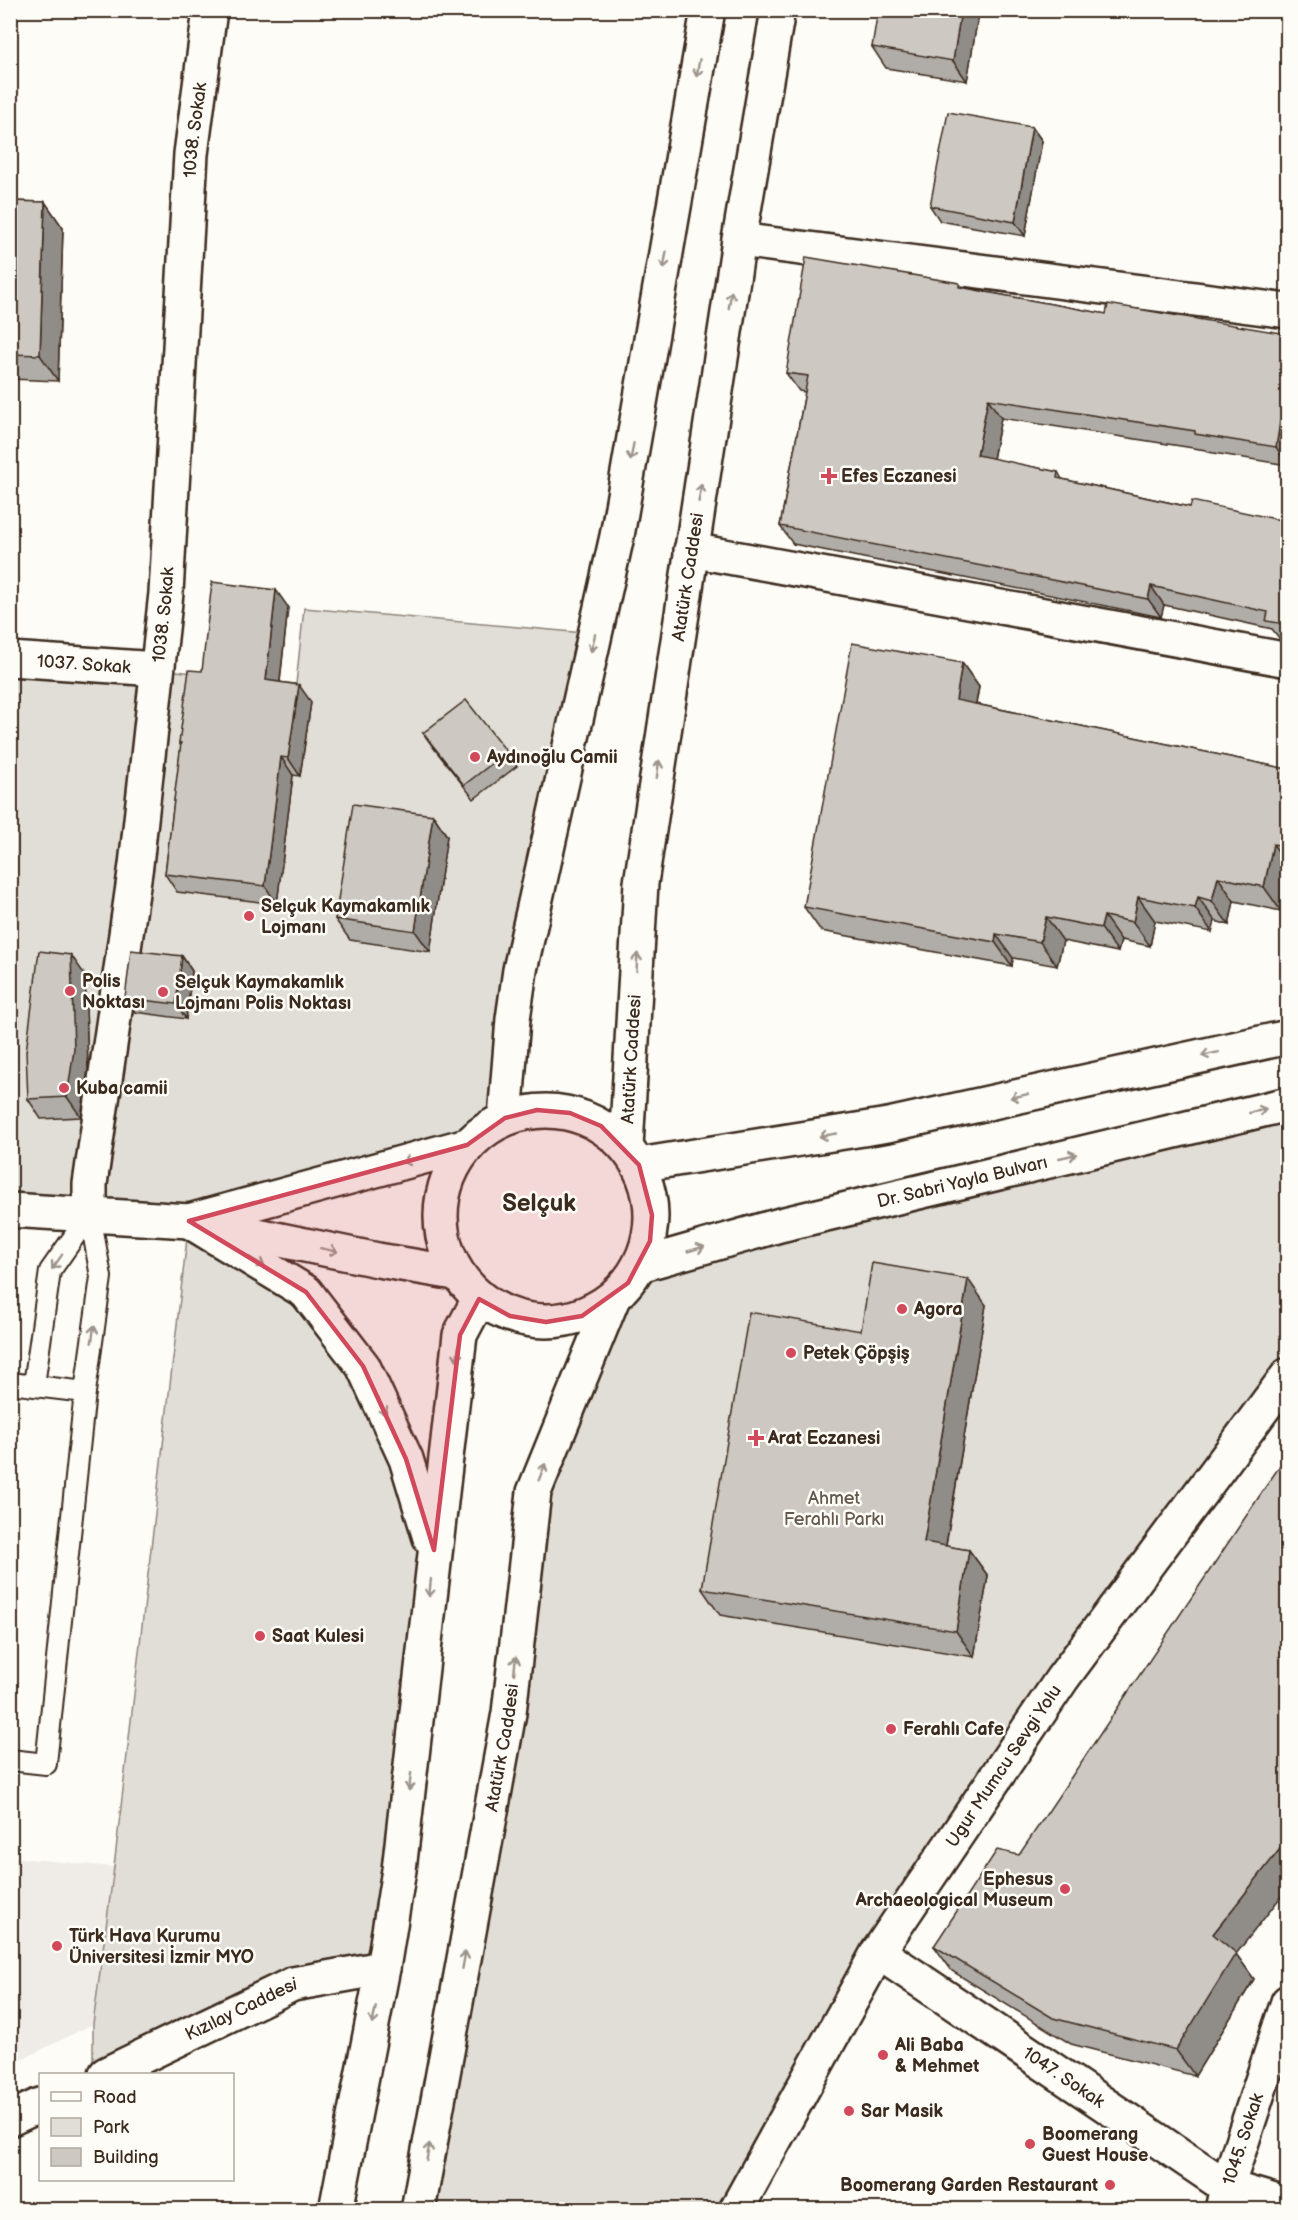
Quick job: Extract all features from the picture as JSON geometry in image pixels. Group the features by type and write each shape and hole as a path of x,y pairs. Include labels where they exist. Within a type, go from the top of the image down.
{"main road":[{"name":"1038. Sokak","path":"90,1214 90,1184 136,865 166,593 191,154 210,10"},
{"path":"505,1118 513,1018 520,970 617,536 708,10"},
{"name":"Atatürk Caddesi","path":"633,1156 641,883 691,549 778,10"},
{"path":"740,240 1287,311"},
{"path":"691,549 1287,660"},
{"name":"1037. Sokak","path":"10,659 157,669"},
{"path":"633,1156 888,1125 1287,1037"},
{"name":"Dr. Sabri Yayla Bulvarı","path":"640,1265 780,1225 1287,1104"},
{"path":"537,1110 570,1113 601,1126 633,1156 648,1189 652,1215 650,1241 640,1265 628,1284 613,1298 582,1316 546,1322 510,1316 479,1299 455,1273 442,1241 440,1207 448,1174 467,1145 485,1130 505,1118 537,1110"},
{"path":"189,1221 467,1145"},
{"path":"10,1210 189,1221 378,1260 455,1273"},
{"path":"189,1221 306,1292 363,1366 406,1459 434,1550"},
{"name":"Atatürk Caddesi","path":"418,2210 509,1713 534,1492 613,1298"},
{"path":"336,2210 383,1968 399,1870 460,1335 479,1299"},
{"name":"Ugur Mumcu Sevgi Yolu","path":"736,2210 878,1952 1062,1679 1285,1378"},
{"name":"1047. Sokak","path":"878,1952 1225,2198 1287,2205"},
{"name":"Kızılay Caddesi","path":"108,2073 293,1984 383,1968"},
{"name":"1045. Sokak","path":"1225,2198 1287,2002"},
{"path":"10,2119 39,2105"}],"lane":[{"path":"34,1385 50,1271 90,1214"},
{"path":"10,1760 45,1764 101,1277 90,1214"},
{"path":"10,1383 86,1392"}],"highlighted area":[{"path":"537,1110 570,1113 601,1126 639,1165 652,1215 650,1241 628,1283 582,1316 546,1322 510,1316 479,1299 460,1335 434,1550 406,1459 363,1366 306,1292 189,1221 467,1145 505,1118"}],"shaded area":[{"name":"Türk Hava Kurumu Üniversitesi İzmir MYO","path":"11,1857 113,1867 93,2024 11,2065"}],"green space":[{"path":"304,608 595,634 505,1118 485,1130 467,1145 190,1221 306,1292 362,1366 434,1550 383,1968 93,2073 93,2024 114,1867 189,1221 11,1210 11,659 157,669 296,684"},
{"name":"Ahmet Ferahlı Parkı","path":"1287,1104 1287,1375 1062,1679 736,2209 418,2210 534,1492 613,1298 628,1283 640,1265"}],"building":[{"path":"878,10 961,10 953,61 872,47"},
{"path":"948,112 1032,127 1015,222 930,206"},
{"path":"10,201 45,202 40,355 10,354"},
{"path":"806,257 959,283 959,287 1106,314 1108,304 1287,334 1287,379 1276,447 1195,434 1195,431 988,399 977,455 1058,472 1057,478 1190,507 1192,501 1285,521 1287,507 1287,628 1279,623 1266,621 1268,612 1151,586 1148,599 780,526 808,376 786,373"},
{"path":"212,582 276,590 266,680 299,685 288,758 281,757 265,886 165,874 189,670 202,671"},
{"path":"852,643 962,663 956,700 1287,769 1286,846 1273,844 1264,887 1218,877 1212,901 1198,897 1195,908 1138,897 1133,922 1104,916 1101,928 1046,917 1040,942 996,934 995,942 804,907"},
{"name":"Aydınoğlu Camii","path":"466,700 507,752 464,785 423,733"},
{"path":"353,804 433,815 415,931 335,919"},
{"path":"131,950 182,956 176,1004 125,998"},
{"path":"39,951 71,955 74,1049 67,1097 28,1099 26,1052"},
{"path":"872,1263 968,1279 924,1542 969,1550 956,1631 702,1589 749,1312 861,1331"},
{"path":"1287,1455 1287,1572 1281,1581 1287,1585 1287,1840 1213,1934 1236,1953 1176,2050 1053,2018 934,1946 997,1850 1019,1855"}],"place":[{"name":"Efes Eczanesi","path":"829,476"},
{"name":"Aydınoğlu Camii","path":"475,757"},
{"name":"Selçuk Kaymakamlık Lojmanı","path":"249,916"},
{"name":"Polis Noktası","path":"70,991"},
{"name":"Selçuk Kaymakamlık Lojmanı Polis Noktası","path":"163,992"},
{"name":"Kuba camii","path":"64,1088"},
{"name":"Agora","path":"902,1309"},
{"name":"Petek Çöpşiş","path":"791,1353"},
{"name":"Arat Eczanesi","path":"756,1438"},
{"name":"Saat Kulesi","path":"260,1636"},
{"name":"Ferahlı Cafe","path":"891,1729"},
{"name":"Ephesus Archaeological Museum","path":"1065,1889"},
{"name":"Türk Hava Kurumu Üniversitesi İzmir MYO","path":"57,1946"},
{"name":"Ali Baba & Mehmet","path":"883,2055"},
{"name":"Sar Masik","path":"849,2111"},
{"name":"Boomerang Guest House","path":"1030,2144"},
{"name":"Boomerang Garden Restaurant","path":"1110,2185"}],"district":[{"name":"Selçuk","path":"539,1203"}]}
